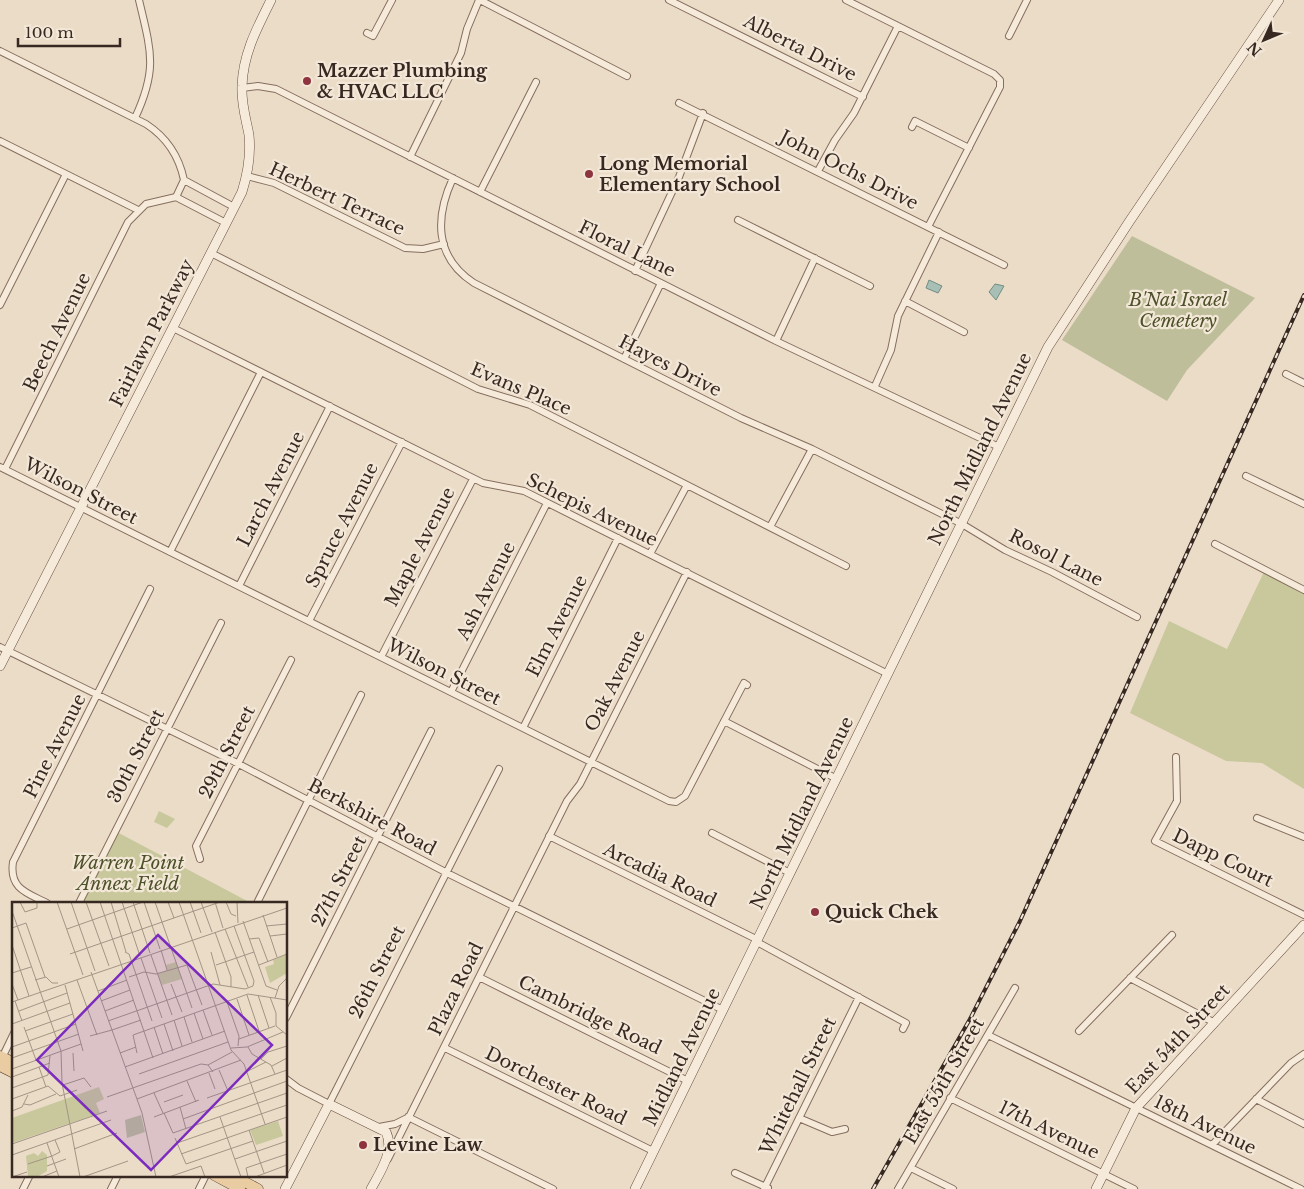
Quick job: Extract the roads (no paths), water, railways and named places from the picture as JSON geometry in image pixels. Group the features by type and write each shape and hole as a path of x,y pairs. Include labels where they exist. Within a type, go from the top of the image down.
{"main road":[{"path":"0,1060 12,1071"},
{"path":"216,1176 240,1189"},
{"path":"234,1176 258,1189"}],"street":[{"path":"135,118 149,86 152,62 139,0"},
{"name":"Fairlawn Parkway","path":"0,666 4,649 81,507 234,208 247,176 250,149 242,88 248,50 271,0"},
{"path":"367,33 373,36 392,0"},
{"path":"410,157 462,53 467,29 480,0 627,76"},
{"name":"Alberta Drive","path":"669,0 679,1 863,97"},
{"path":"846,0 994,74 1000,80 1000,87 928,227"},
{"name":"North Midland Avenue","path":"757,941 999,447 1060,327 1279,0"},
{"path":"1008,36 1025,1"},
{"path":"818,171 863,97 898,26"},
{"path":"0,51 135,118 156,131 166,140 174,153 184,180 234,208"},
{"path":"480,192 536,82"},
{"name":"Floral Lane","path":"242,88 258,86 276,90 776,340 999,447"},
{"name":"John Ochs Drive","path":"679,103 703,113 1004,265"},
{"path":"635,270 679,178 703,113"},
{"path":"912,126 915,121 969,148"},
{"path":"0,141 138,210 146,204 176,197 226,223"},
{"path":"0,305 66,174"},
{"name":"Herbert Terrace","path":"247,176 274,183 405,248 423,249 444,244"},
{"name":"Hayes Drive","path":"453,178 442,208 440,229 444,244 454,265 474,283 741,418 812,449 962,524"},
{"path":"176,197 184,180"},
{"name":"Beech Avenue","path":"2,468 128,222 138,210"},
{"path":"738,220 870,286"},
{"path":"875,386 891,350 895,327 905,301 939,232"},
{"name":"Evans Place","path":"211,253 478,389 530,405 846,566"},
{"path":"776,340 815,258"},
{"path":"624,359 661,283"},
{"path":"905,301 964,332"},
{"name":"Schepis Avenue","path":"173,328 473,478 494,487 524,491 547,502 888,674"},
{"path":"170,552 261,372"},
{"path":"1286,374 1304,383"},
{"name":"Larch Avenue","path":"239,586 330,406"},
{"name":"Spruce Avenue","path":"309,621 402,442"},
{"path":"770,528 812,449"},
{"name":"Wilson Street","path":"2,468 669,801 676,802 685,796 724,721"},
{"path":"1246,476 1304,504"},
{"name":"Maple Avenue","path":"381,657 473,478"},
{"path":"650,554 686,484"},
{"name":"Ash Avenue","path":"451,692 547,502"},
{"name":"Rosol Lane","path":"962,524 1005,550 1052,572 1137,618"},
{"name":"Elm Avenue","path":"523,728 618,538"},
{"path":"1215,544 1304,590"},
{"name":"Oak Avenue","path":"567,801 580,784 687,572"},
{"name":"Pine Avenue","path":"45,902 17,885 13,879 13,862 150,589"},
{"name":"30th Street","path":"80,902 221,624"},
{"name":"Berkshire Road","path":"4,649 238,764 446,872 723,1010"},
{"name":"29th Street","path":"200,859 196,846 291,660"},
{"path":"748,685 744,683 724,721 837,779"},
{"path":"257,902 361,695"},
{"name":"27th Street","path":"288,1014 431,731"},
{"name":"Dapp Court","path":"1176,757 1177,801 1155,842 1304,915"},
{"name":"26th Street","path":"284,1189 499,769"},
{"name":"Plaza Road","path":"371,1189 394,1149 408,1117 445,1048 478,977 567,801"},
{"path":"1258,818 1304,837"},
{"path":"712,833 790,874"},
{"name":"Arcadia Road","path":"549,836 757,941 906,1023 903,1029"},
{"name":"East 54th Street","path":"1096,1189 1136,1108 1304,925"},
{"path":"1079,1031 1172,935"},
{"name":"Midland Avenue","path":"635,1189 757,941"},
{"name":"Cambridge Road","path":"478,977 688,1081"},
{"path":"1130,978 1215,1023"},
{"name":"East 55th Street","path":"898,1189 1015,988"},
{"name":"Whitehall Street","path":"766,1188 859,997"},
{"name":"18th Avenue","path":"988,1035 1301,1189"},
{"path":"0,1060 12,1037"},
{"name":"Dorchester Road","path":"445,1048 653,1151"},
{"path":"1212,1145 1291,1063 1304,1054"},
{"path":"288,1080 298,1088 386,1132 389,1140 389,1150 383,1166"},
{"name":"17th Avenue","path":"950,1098 1134,1189"},
{"path":"1256,1099 1304,1124"},
{"path":"378,1127 395,1124 408,1117 553,1189"},
{"path":"799,1118 832,1132 845,1129"},
{"path":"911,1168 953,1189"},
{"path":"735,1173 766,1188"},
{"path":"24,1189 30,1176"},
{"path":"111,1189 118,1176"},
{"path":"199,1189 206,1176"}],"railway":[{"path":"873,1189 970,1019 1020,921 1304,295"}],"place":[{"name":"Mazzer Plumbing & HVAC LLC","path":"307,81"},
{"name":"Long Memorial Elementary School","path":"589,174"},
{"name":"Quick Chek","path":"815,912"},
{"name":"Levine Law","path":"363,1145"}],"park label":[{"name":"B'Nai Israel Cemetery","path":"1178,310"},
{"name":"Warren Point Annex Field","path":"128,873"}]}
